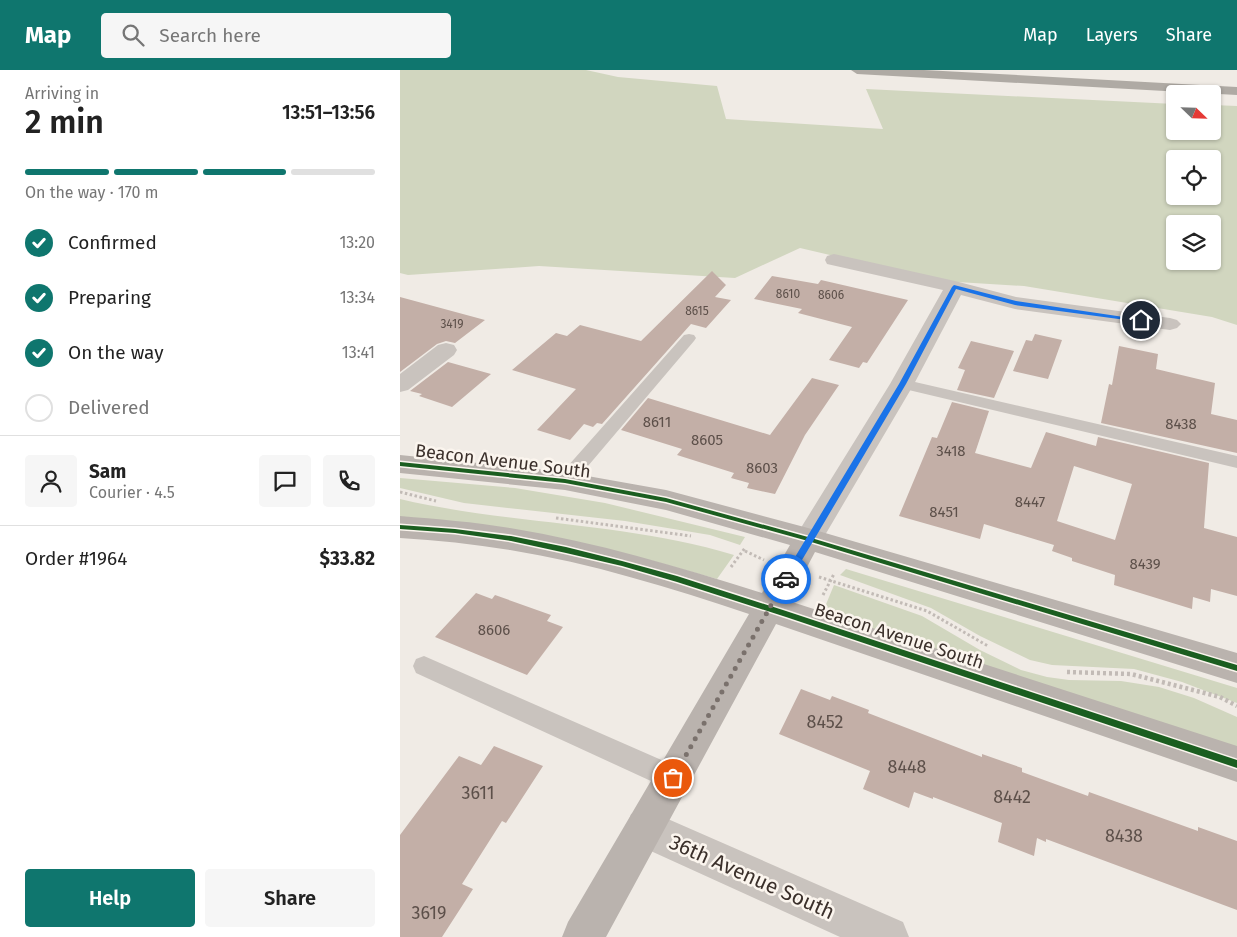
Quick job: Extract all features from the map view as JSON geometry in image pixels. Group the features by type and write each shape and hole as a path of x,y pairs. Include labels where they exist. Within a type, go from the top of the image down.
{"highway":[{"path":"857,70 1237,91"}],"main road":[{"name":"Beacon Avenue South","path":"400,464 565,482 666,500 808,539 1237,668"},
{"name":"Beacon Avenue South","path":"400,527 486,535 629,566 769,609 1237,764"},
{"path":"583,937 808,539"}],"street":[{"path":"834,260 1015,303 1170,324"},
{"path":"808,539 902,384 954,287"},
{"path":"400,385 446,350"},
{"name":"36th Avenue South","path":"645,828 888,937"}],"lane":[{"path":"565,482 689,338"},
{"path":"902,384 1237,462"},
{"path":"424,666 673,778"}],"path":[{"path":"400,492 442,502"},
{"path":"549,517 692,536"},
{"path":"728,571 747,545"},
{"path":"735,548 767,561"},
{"path":"821,598 835,572"},
{"path":"814,576 927,611 991,648"},
{"path":"1066,672 1130,674 1220,698 1237,706"}],"green space":[{"path":"400,70 586,70 618,77 717,86 726,119 883,129 866,89 1166,104 1166,140 1221,140 1221,105 1237,106 1237,325 1212,317 1024,286 941,281 800,248 735,278 539,266 408,275 400,273"},
{"path":"400,478 515,488 605,503 745,537 740,545 710,535 625,521 464,503 400,488"},
{"path":"400,499 441,508 651,536 693,544 734,555 717,579 653,561 400,519"},
{"path":"846,569 1237,688 1237,703 1182,682 1134,669 1052,665 1030,660 980,636 931,608 840,575"},
{"path":"834,585 922,616 980,650 1021,670 1047,677 1069,680 1121,681 1159,687 1194,698 1237,717 1237,747 822,614"}],"building":[{"path":"712,271 726,285 715,297 731,300 706,328 691,324 602,424 597,423 593,427 584,424 570,440 537,430 576,389 512,370 556,333 567,336 580,325 641,341"},
{"path":"772,276 818,284 821,280 908,300 867,363 863,362 859,368 829,360 852,327 798,313 802,309 754,299"},
{"path":"400,297 485,320 455,343 446,341 437,344 400,372"},
{"path":"1035,334 1062,340 1048,379 1013,371 1026,340 1032,341"},
{"path":"971,341 1014,351 994,398 957,390 965,370 958,368"},
{"path":"1119,346 1158,354 1156,369 1215,383 1211,414 1237,420 1237,453 1101,423 1109,384 1112,385"},
{"path":"448,362 491,374 452,407 410,391"},
{"path":"812,378 839,385 805,435 775,494 747,488 749,483 731,478 734,473 677,455 682,449 621,430 648,398 770,435"},
{"path":"952,402 989,411 975,453 1031,468 1046,432 1096,446 1098,437 1209,463 1204,528 1237,537 1237,596 1211,589 1210,602 1193,597 1192,609 1114,585 1115,575 1072,561 1072,558 1052,551 1054,545 984,524 980,539 899,516 932,437 937,438","holes":["1074,466 1132,484 1115,540 1057,521"]},
{"path":"476,593 492,599 495,595 551,615 547,621 563,627 527,675 435,637"},
{"path":"801,689 830,700 832,696 869,710 868,713 982,757 982,754 1022,768 1022,772 1088,796 1089,792 1198,831 1198,827 1237,841 1237,910 1046,839 1046,842 1037,838 1034,856 998,842 1002,823 933,797 933,799 914,792 909,808 863,789 870,771 779,734"},
{"path":"494,746 543,766 506,823 502,821 462,884 473,889 442,937 400,937 400,835 459,756 481,765"}],"cycle path":[{"path":"400,464 565,481 666,500 808,539 1237,668"},
{"path":"400,527 455,531 511,539 566,550 677,579 1237,764"}],"way so far":[{"path":"673,778 786,579"}],"route":[{"path":"786,579 808,539 902,384 954,287 1015,303 1141,320"}]}
